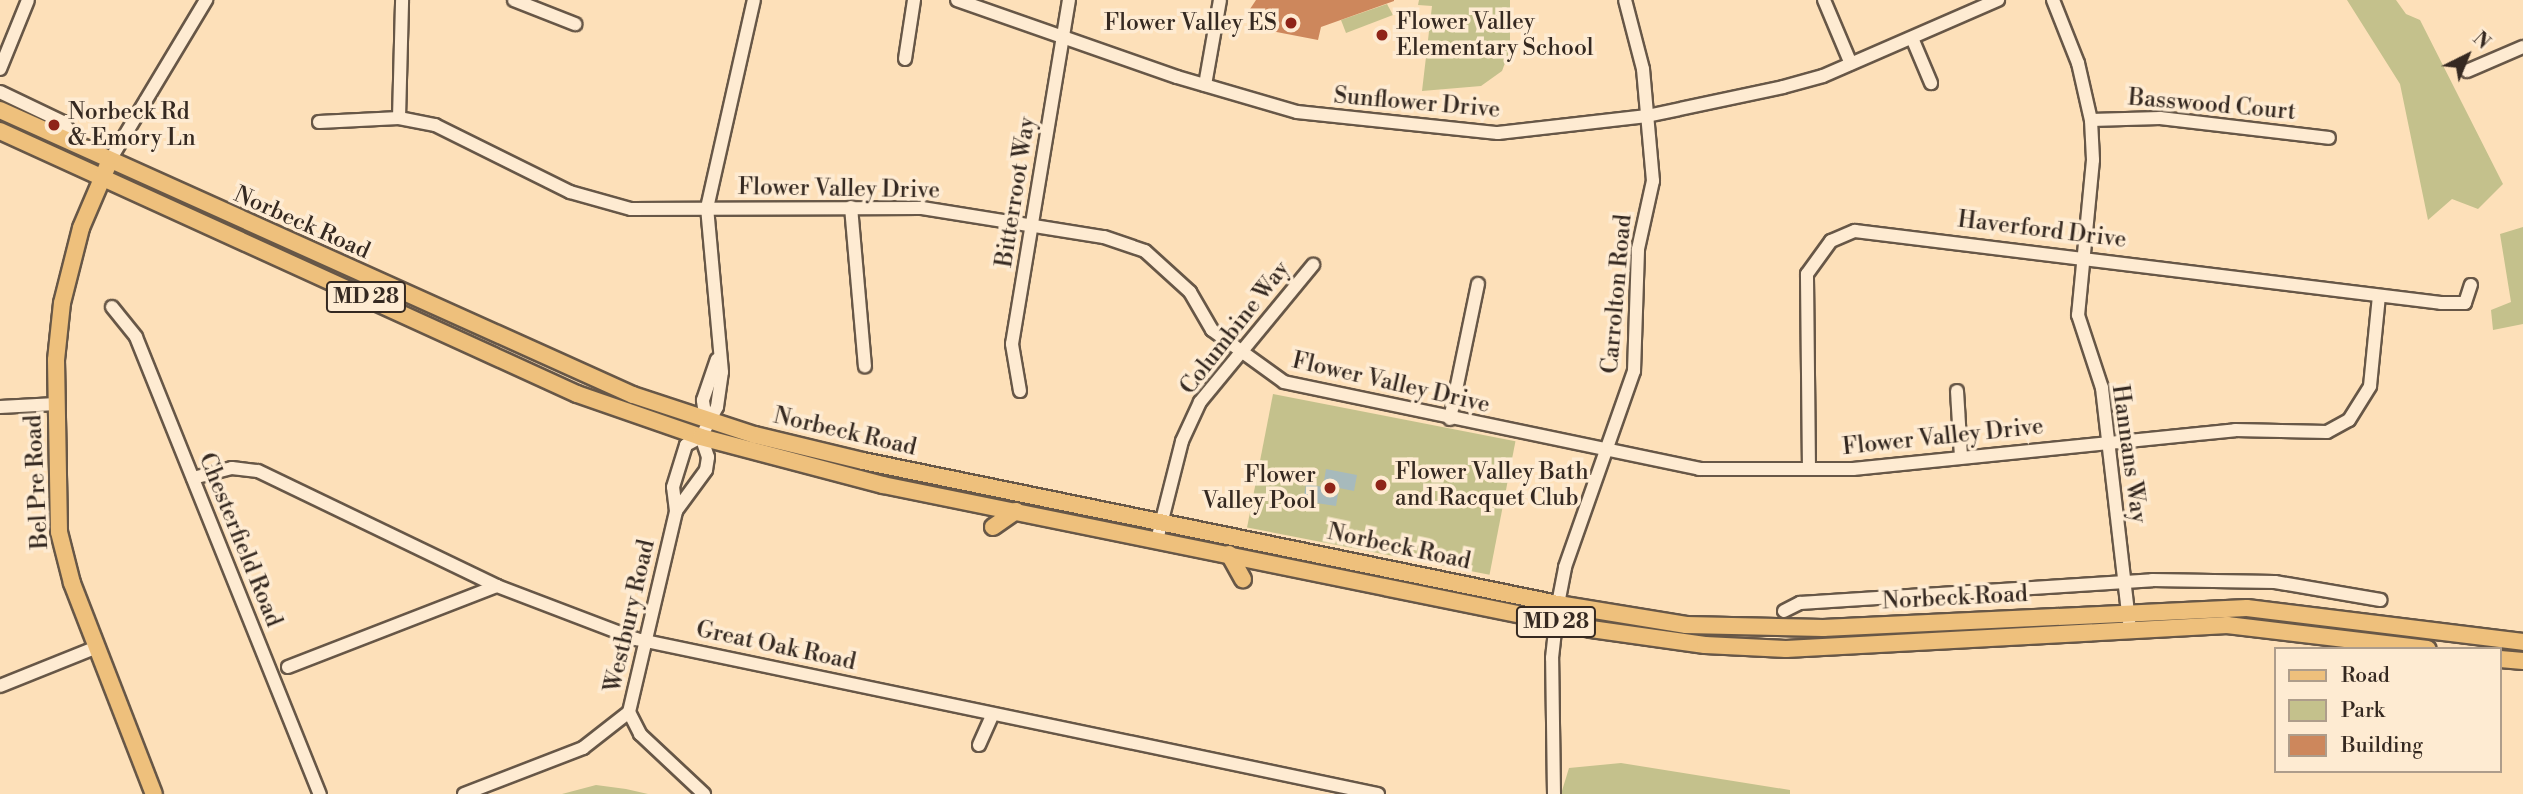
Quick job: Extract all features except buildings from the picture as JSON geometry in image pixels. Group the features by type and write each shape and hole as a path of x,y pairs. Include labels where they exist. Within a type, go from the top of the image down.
{"main road":[{"name":"Norbeck Road","path":"0,110 541,357 706,420 863,461 1558,604 1739,628 2127,612 2285,609 2523,642"},
{"name":"Norbeck Road","path":"0,131 577,394 701,436 883,485 1556,622 1705,645 1786,649 2227,625 2331,635 2414,647"},
{"name":"Bel Pre Road","path":"110,160 81,228 62,303 56,404 64,558 154,794"},
{"path":"993,527 1016,511"},
{"path":"1229,554 1243,579"},
{"path":"2331,635 2367,647"},
{"path":"1866,658 1879,644"},
{"path":"2502,665 2521,661"}],"street":[{"path":"0,69 29,0"},
{"path":"110,160 206,0"},
{"path":"400,118 402,0"},
{"path":"514,0 575,24"},
{"name":"Westbury Road","path":"676,511 706,470 708,457 701,436 706,420 717,407 722,372 717,359 707,208 754,0"},
{"path":"905,59 914,0"},
{"name":"Sunflower Drive","path":"957,0 1205,85 1297,112 1450,132 1544,130 1647,116 1783,88 1851,64 1998,0"},
{"name":"Bitterroot Way","path":"1020,391 1012,344 1069,0"},
{"path":"1205,85 1220,0"},
{"name":"Carrolton Road","path":"1554,794 1558,604 1605,451 1634,371 1638,249 1654,162 1625,0"},
{"path":"1824,0 1851,64"},
{"name":"Hannans Way","path":"2053,0 2078,63 2091,120 2093,160 2081,256 2078,315 2102,388 2130,630"},
{"path":"1912,38 1931,83"},
{"path":"2467,71 2523,47"},
{"name":"Norbeck Road","path":"0,92 63,122 80,146"},
{"name":"Flower Valley Drive","path":"319,122 400,118 449,130 600,203 631,209 922,208 1032,225 1145,251 1176,277 1212,330 1239,354 1299,387 1699,469 1809,469 2235,430 2312,435 2341,426 2370,386 2379,296"},
{"name":"Basswood Court","path":"2091,120 2160,118 2329,138"},
{"path":"851,207 865,366"},
{"name":"Haverford Drive","path":"1809,469 1807,274 1831,241 1855,231 1883,231 2379,296 2465,303 2471,285"},
{"name":"Columbine Way","path":"1157,540 1182,440 1200,402 1313,265"},
{"path":"1450,419 1478,284"},
{"name":"Chesterfield Road","path":"112,307 136,337 320,794"},
{"path":"1957,391 1961,457"},
{"path":"0,407 56,404"},
{"name":"Westbury Road","path":"464,794 583,748 629,712 676,511 673,487 686,445 701,436"},
{"name":"Great Oak Road","path":"193,478 232,467 258,471 497,586 587,625 646,640 1378,794"},
{"name":"Norbeck Road","path":"1784,611 1800,603 2124,583 2275,582 2380,600"},
{"path":"288,667 497,586"},
{"path":"0,686 97,648"},
{"path":"629,712 640,734 704,794"},
{"path":"979,745 993,714"}],"green space":[{"path":"1419,0 1510,0 1510,50 1502,71 1481,86 1422,91 1432,6 1418,5"},
{"path":"2347,0 2396,0 2406,14 2420,20 2503,184 2478,209 2452,199 2428,220 2400,84"},
{"path":"1387,4 1393,15 1346,33 1341,20"},
{"path":"2523,227 2523,324 2493,330 2491,310 2511,302 2500,234"},
{"name":"Flower Valley Bath and Racquet Club","path":"1273,394 1515,441 1490,575 1247,528"},
{"path":"1621,763 1790,790 1790,794 1561,794 1569,768"},
{"path":"596,785 626,789 648,794 562,794"}],"shaded area":[{"name":"Flower Valley Pool","path":"1326,469 1357,475 1354,491 1339,488 1336,506 1303,501 1306,484 1323,487"}],"place":[{"name":"Flower Valley ES","path":"1291,23"},
{"name":"Flower Valley Elementary School","path":"1382,35"},
{"name":"Norbeck Rd & Emory Ln","path":"54,125"},
{"name":"Flower Valley Bath and Racquet Club","path":"1381,485"},
{"name":"Flower Valley Pool","path":"1330,488"}]}
